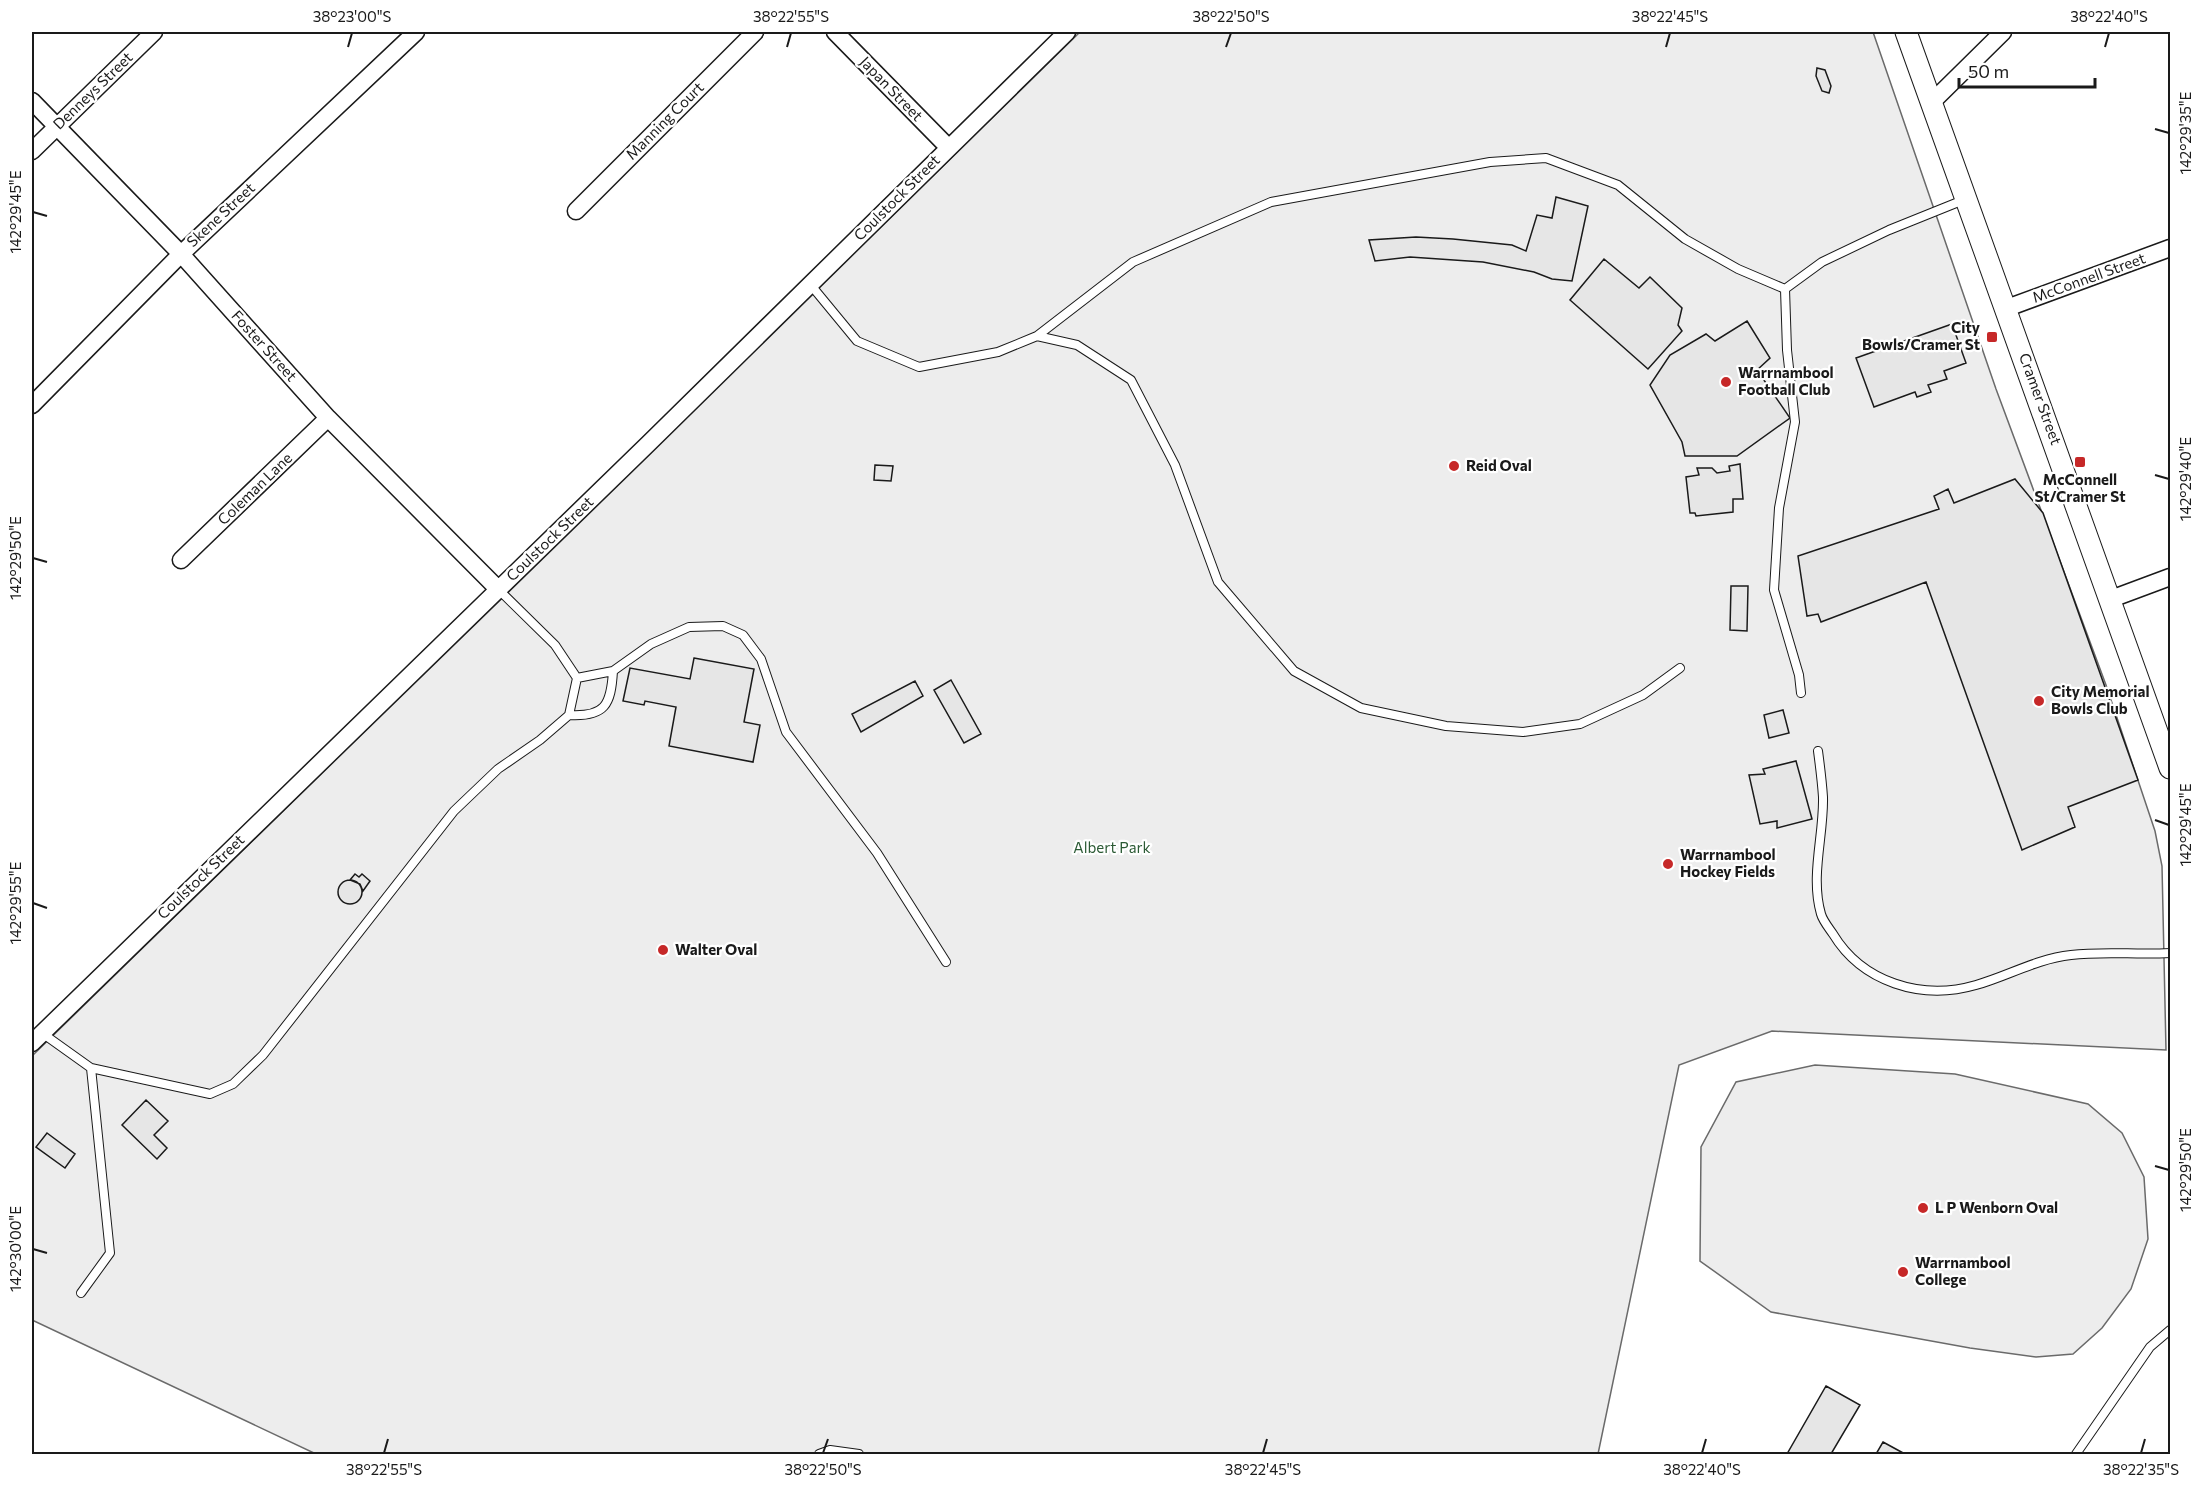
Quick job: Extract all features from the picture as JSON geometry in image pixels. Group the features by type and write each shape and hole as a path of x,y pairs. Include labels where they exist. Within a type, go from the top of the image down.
{"street":[{"name":"Denneys Street","path":"32,151 154,32"},
{"name":"Skene Street","path":"32,405 181,254 416,32"},
{"name":"Manning Court","path":"576,212 755,32"},
{"name":"Japan Street","path":"836,32 948,147"},
{"name":"Coulstock Street","path":"35,1033 498,589 1066,32"},
{"name":"Cramer Street","path":"1906,32 2007,308 2170,768"},
{"path":"1931,103 2003,32"},
{"name":"Foster Street","path":"32,101 181,254 328,418 498,589"},
{"name":"McConnell Street","path":"2007,308 2170,248"},
{"name":"Coleman Lane","path":"181,560 328,418"},
{"path":"2111,599 2170,577"}],"lane":[{"path":"810,284 857,341 919,367 998,352 1037,336 1133,262 1271,202 1490,162 1546,158 1618,185 1685,239 1738,269 1785,290"},
{"path":"1785,290 1822,262 1889,230 1967,199"},
{"path":"1785,290 1786,350 1795,422 1779,508 1774,590 1799,675 1801,693"},
{"path":"1037,336 1077,345 1131,380 1175,465 1218,582 1294,671 1361,708 1446,726 1523,732 1580,724 1643,695 1680,668"},
{"path":"35,1033 91,1068 210,1094 232,1084 263,1055 291,1023 454,811 498,769 540,740 569,715 577,678 555,645 498,589"},
{"path":"577,678 613,671 651,644 689,627 723,626 743,635 761,659 774,689 786,732 877,853 946,962"},
{"path":"569,715 585,716 599,712 608,703 613,671"},
{"path":"1818,751 1823,798 1817,880 1821,915 1839,943 1856,963 1882,980 1902,987 1935,989 1964,987 1974,986 2037,961 2072,955 2170,953"},
{"path":"81,1293 110,1253 91,1068"},
{"path":"2076,1455 2150,1347 2170,1330"},
{"path":"819,1455 830,1450 859,1455"}],"shaded area":[{"name":"Albert Park","path":"1080,32 1873,32 1996,389 2106,685 2155,831 2162,866 2166,1050 1772,1031 1679,1065 1598,1454 316,1454 32,1320 32,1056"},
{"name":"L P Wenborn Oval","path":"1815,1065 1955,1074 2088,1104 2122,1133 2144,1177 2148,1239 2131,1289 2102,1328 2073,1354 2036,1357 1970,1348 1771,1312 1700,1261 1701,1147 1736,1082"}],"building":[{"path":"1817,68 1825,70 1831,86 1829,93 1822,91 1816,76"},
{"path":"1556,197 1588,206 1572,281 1552,279 1534,272 1483,262 1410,257 1375,261 1369,240 1416,237 1453,239 1512,245 1526,251 1537,215 1552,218"},
{"path":"1604,259 1639,288 1650,277 1682,308 1678,325 1682,331 1648,369 1570,300"},
{"path":"1747,321 1770,358 1757,370 1790,418 1737,456 1685,456 1682,442 1650,385 1670,355 1706,334 1715,341"},
{"path":"1952,324 1966,363 1944,371 1947,379 1928,385 1931,392 1917,397 1915,392 1874,407 1856,358"},
{"path":"1740,464 1743,499 1733,499 1733,512 1696,516 1695,513 1690,513 1686,477 1699,475 1697,468 1712,468 1717,473 1730,471 1729,466"},
{"path":"875,465 893,466 891,481 874,480"},
{"name":"City Memorial Bowls Club","path":"2015,479 2043,513 2138,780 2068,807 2075,827 2022,850 1926,582 1821,622 1818,614 1807,616 1798,556 1939,509 1934,496 1948,489 1954,503"},
{"path":"1731,586 1748,586 1747,631 1730,630"},
{"path":"694,658 754,669 744,722 760,725 753,762 669,746 676,707 645,701 644,705 623,701 630,668 690,679"},
{"path":"951,680 981,734 964,743 934,690"},
{"path":"915,681 923,696 861,732 852,714"},
{"path":"1783,710 1789,733 1769,738 1764,715"},
{"path":"1796,761 1812,819 1777,828 1777,821 1760,824 1749,775 1765,774 1763,769"},
{"path":"355,874 359,877 362,874 370,881 363,891 360,884 350,880"},
{"path":"350,880 359,883 362,892 359,901 350,904 341,901 338,892 341,883"},
{"path":"146,1100 168,1121 154,1135 167,1148 157,1159 122,1125"},
{"path":"47,1133 75,1154 65,1168 36,1147"},
{"path":"1826,1386 1860,1405 1831,1454 1787,1454"},
{"path":"1883,1442 1905,1454 1876,1454"}],"place":[{"name":"City Bowls/Cramer St","path":"1992,337"},
{"name":"Warrnambool Football Club","path":"1726,382"},
{"name":"McConnell St/Cramer St","path":"2080,462"},
{"name":"Reid Oval","path":"1454,466"},
{"name":"City Memorial Bowls Club","path":"2039,701"},
{"name":"Warrnambool Hockey Fields","path":"1668,864"},
{"name":"Walter Oval","path":"663,950"},
{"name":"L P Wenborn Oval","path":"1923,1208"},
{"name":"Warrnambool College","path":"1903,1272"}]}
